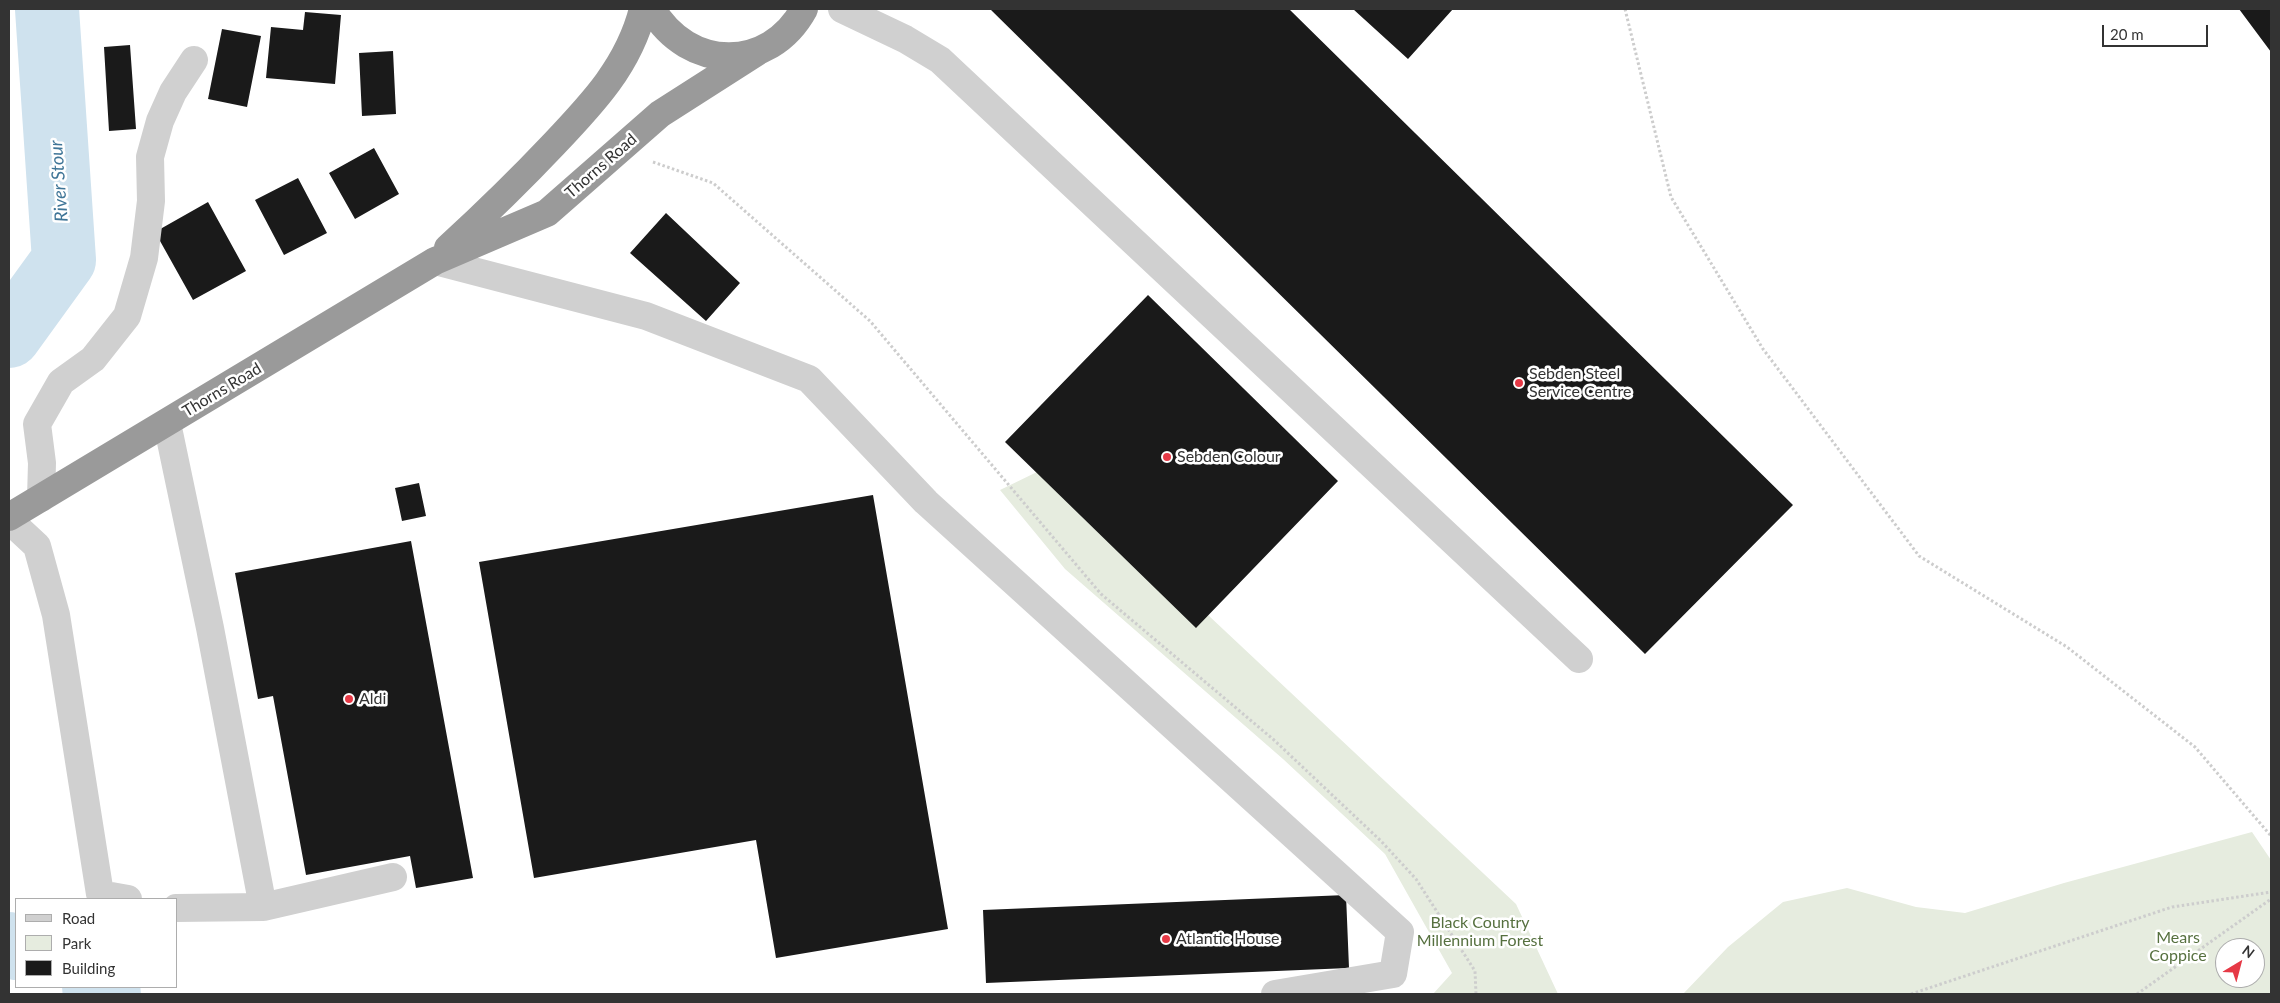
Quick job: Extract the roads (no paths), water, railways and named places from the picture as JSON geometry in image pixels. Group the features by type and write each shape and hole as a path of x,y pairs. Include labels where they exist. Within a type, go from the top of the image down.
{"highway":[{"name":"Thorns Road","path":"435,261 515,186 587,109 617,71 636,34 643,9"},
{"path":"652,9 664,26 690,47 712,55 735,57 757,52"},
{"name":"Thorns Road","path":"9,518 435,261 547,213 660,114 778,40 798,19 804,9"}],"lane":[{"path":"842,9 905,40 940,60 1579,659"},
{"path":"41,498 42,463 37,424 61,382 93,359 128,316 144,258 151,201 150,157 160,121 173,92 194,60"},
{"path":"435,261 646,316 809,379 926,502 1400,932 1393,974 1275,994"},
{"path":"167,423 210,628 263,908"},
{"path":"9,518 37,546 56,615 100,894 122,898"},
{"path":"178,908 263,908 393,877"}],"waterway":[{"name":"River Stour","path":"9,336 64,260 47,9"},
{"name":"River Stour","path":"9,944 15,947"},
{"name":"River Stour","path":"96,988 109,994"}],"place":[{"name":"Sebden Steel Service Centre","path":"1519,383"},
{"name":"Sebden Colour","path":"1167,457"},
{"name":"Aldi","path":"349,699"},
{"name":"Atlantic House","path":"1166,939"}],"park label":[{"name":"Black Country Millennium Forest","path":"1480,932"},
{"name":"Mears Coppice","path":"2178,947"}]}
